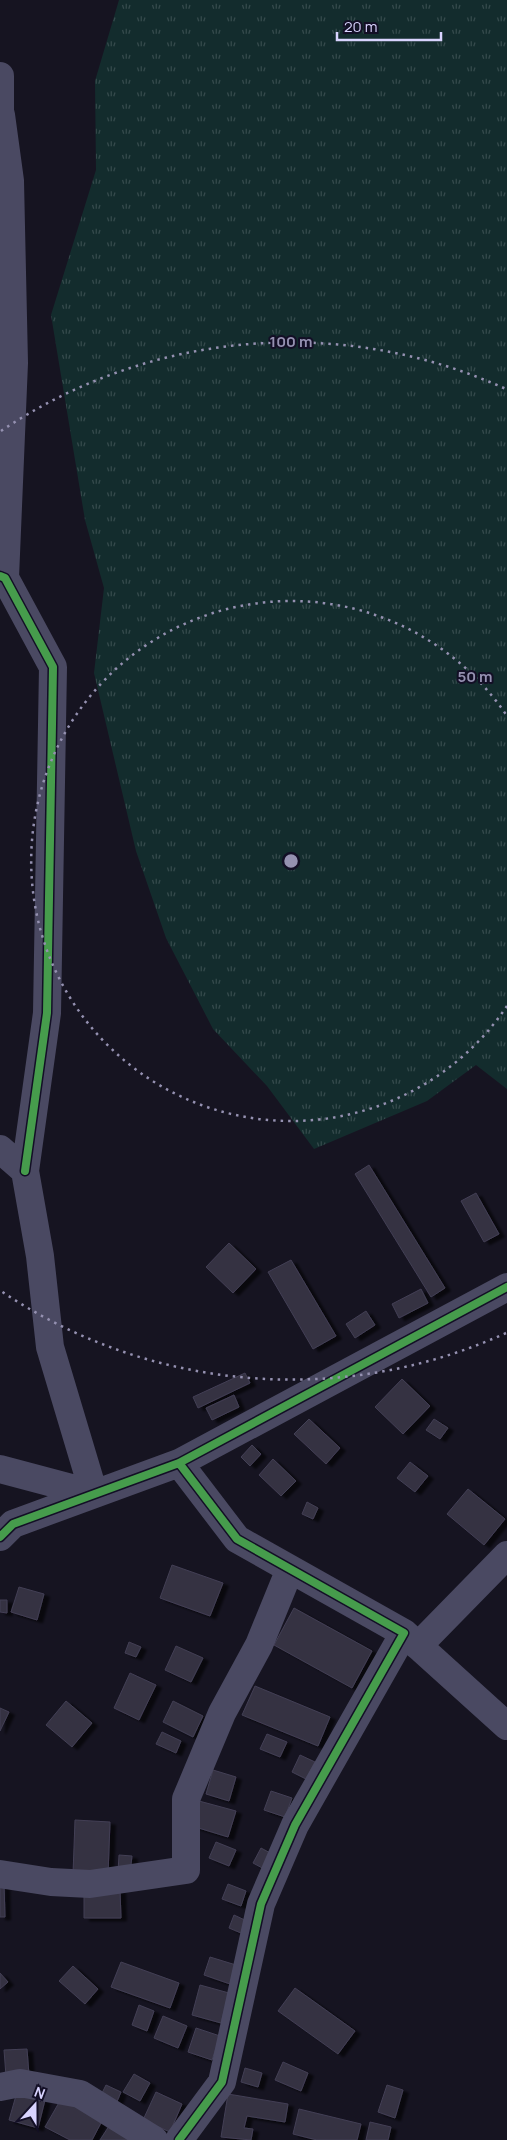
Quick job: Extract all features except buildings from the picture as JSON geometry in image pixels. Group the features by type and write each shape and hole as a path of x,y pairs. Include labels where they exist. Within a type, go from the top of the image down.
{"street":[{"path":"0,76 1,115 10,181 14,363 2,577 53,667 47,1013 25,1171 40,1256 50,1347 94,1494"},
{"path":"0,1149 25,1171"},
{"path":"0,1537 13,1524 179,1462 507,1287"},
{"path":"179,1462 237,1539 290,1568 411,1640 507,1726"},
{"path":"0,1469 94,1494"},
{"path":"179,2140 222,2082 261,1904 295,1826 411,1640 507,1555"},
{"path":"0,1874 51,1882 90,1884 186,1870 186,1800 222,1713 259,1645 290,1568"},
{"path":"0,2087 20,2083 80,2094 154,2140"}],"green space":[{"path":"119,0 507,0 507,1089 476,1065 427,1101 314,1149 267,1086 213,1029 166,938 136,851 94,673 104,588 85,520 51,315 96,170 95,81"}],"cycle path":[{"path":"0,576 5,578 53,667 47,1013 25,1171"},
{"path":"0,1537 13,1524 179,1463 507,1287"},
{"path":"179,1463 237,1539 404,1633 295,1825 261,1904 222,2082 179,2140"}]}
